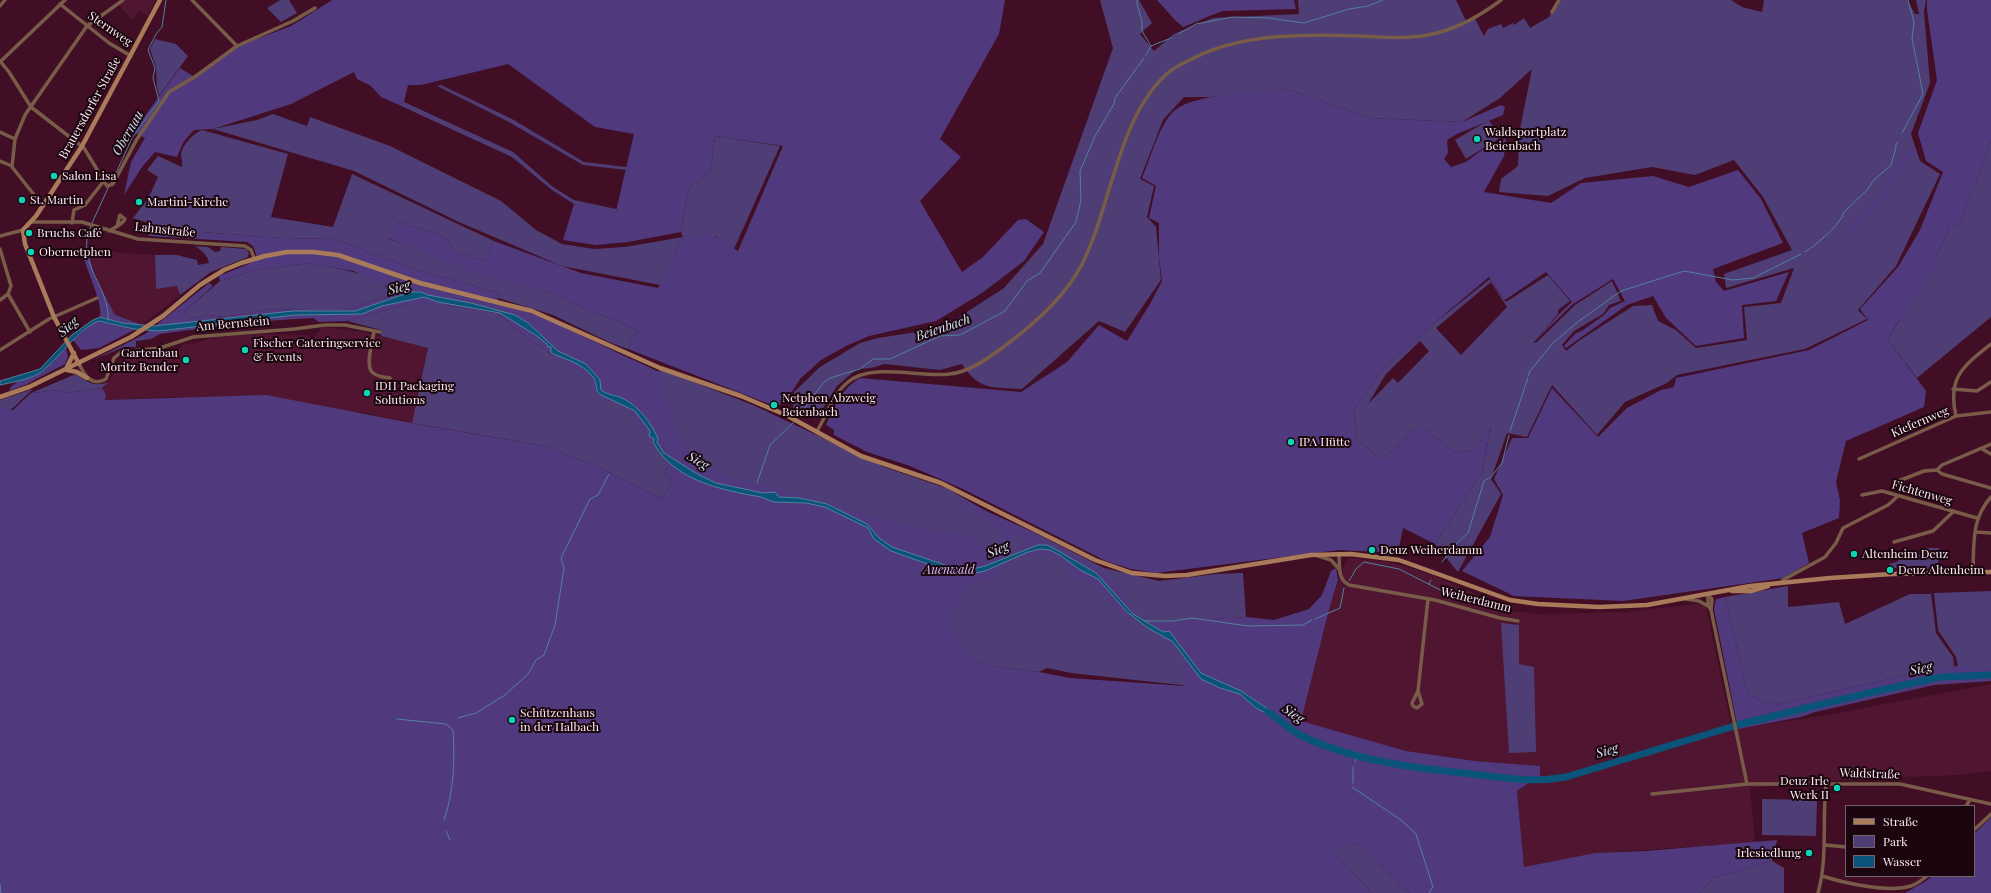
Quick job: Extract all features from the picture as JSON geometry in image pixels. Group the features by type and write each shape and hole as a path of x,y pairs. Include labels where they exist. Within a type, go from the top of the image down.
{"main road":[{"name":"Brauersdorfer Straße","path":"32,222 82,146 160,0"},
{"path":"32,222 22,230 25,244 54,317 73,350 79,364"},
{"path":"0,397 29,387 79,364 131,337 163,316 210,279 236,265 254,258 297,252 338,256 420,283 514,305 556,320 660,368 741,396 786,415 861,456 941,483 1095,560 1132,573 1165,576 1186,575 1316,555 1360,554 1399,560 1486,592 1526,603 1626,607 1730,591 1751,591 1769,585 1884,574 1991,572"},
{"path":"66,370 73,350"},
{"path":"66,370 77,372 87,378"}],"street":[{"path":"0,6 4,0"},
{"path":"65,0 0,62 9,72 31,107 82,146 102,176 103,182 107,186 112,185 137,139 163,99 170,92 196,76 237,46 293,21 315,8"},
{"path":"12,166 15,139 25,115 87,26 123,0"},
{"path":"192,0 237,46"},
{"path":"817,431 837,394 854,378 880,372 937,375 957,373 974,366 1002,348 1030,326 1051,305 1072,281 1089,250 1136,116 1153,89 1176,67 1208,51 1244,41 1343,35 1410,37 1436,33 1474,17 1501,0"},
{"path":"1552,12 1559,0"},
{"name":"Sternweg","path":"60,4 109,43 130,56"},
{"path":"0,132 15,139"},
{"path":"0,161 12,166 43,206"},
{"path":"72,222 74,210 85,205 103,182"},
{"name":"Lahnstraße","path":"32,222 59,221 89,224 138,239 245,246 251,250 254,258"},
{"path":"109,231 117,226"},
{"path":"0,236 22,230"},
{"path":"0,249 10,277 11,286 8,294 0,300"},
{"path":"8,294 30,332"},
{"path":"0,350 54,317 97,298"},
{"name":"Am Bernstein","path":"87,378 93,382 99,382 106,379 114,358 121,352 154,349 193,337 294,329 324,325 345,325 380,332"},
{"path":"374,331 368,364 371,372 378,376 390,378"},
{"path":"1956,416 1953,390 1961,370 1968,362 1991,344"},
{"path":"79,364 87,378"},
{"path":"1953,390 1977,391 1991,382"},
{"name":"Kiefernweg","path":"1859,459 1956,416 1991,412"},
{"path":"1896,482 1924,471 1937,470 1942,465 1991,444"},
{"path":"1982,449 1991,454"},
{"path":"1937,470 1942,474 1991,488"},
{"name":"Fichtenweg","path":"1862,495 1877,491 1977,518"},
{"path":"1780,584 1783,580 1825,557 1836,543 1843,528 1888,505 1898,496"},
{"path":"1973,572 1977,518 1991,498"},
{"path":"1894,542 1933,531 1953,512"},
{"path":"1975,532 1991,532"},
{"path":"1339,554 1339,569"},
{"name":"Weiherdamm","path":"1316,555 1331,560 1339,569 1341,578 1349,585 1428,599 1518,621"},
{"path":"1708,595 1712,599 1710,608 1736,729 1746,784"},
{"name":"Weiherdamm","path":"1418,690 1428,599"},
{"path":"1685,599 1699,601 1710,608"},
{"name":"Waldstraße","path":"1652,794 1746,784 1900,784 1991,804"},
{"path":"1818,893 1822,876 1825,845 1823,808 1826,784"},
{"path":"1967,805 1970,800"},
{"path":"1975,829 1991,814"},
{"path":"1825,845 1845,847"},
{"path":"1822,876 1852,885 1902,888 1911,886 1925,877"}],"shaded area":[{"path":"126,0 156,0 148,16 140,11 132,20 119,5"},
{"path":"108,252 155,255 156,289 177,286 180,295 142,325 119,318 115,315 101,289 89,256"},
{"path":"323,327 364,332 428,348 412,423 366,413 174,397 106,400 102,388 109,382 119,361 141,354 175,352 183,345 197,343 213,337 257,334 305,335 313,338"},
{"path":"1350,558 1389,562 1433,575 1512,611 1537,614 1627,612 1705,603 1732,729 1822,716 1991,684 1991,771 1959,775 1856,779 1750,788 1755,843 1595,853 1524,867 1517,791 1540,775 1540,766 1475,761 1406,751 1301,721 1330,606 1345,562"}],"green space":[{"path":"280,0 289,0 297,13 281,22 267,8"},
{"path":"332,0 1005,0 999,34 940,139 961,157 920,201 962,272 983,257 1018,220 1026,219 1044,232 1024,261 982,293 936,321 869,336 846,346 821,360 800,379 790,395 777,407 628,349 637,330 547,292 483,276 388,238 398,222 443,236 457,252 484,261 494,241 581,273 658,288 683,237 708,234 718,238 738,251 783,146 715,136 710,173 689,187 681,232 628,242 596,245 563,240 574,204 616,211 634,134 595,127 508,64 421,85 408,85 404,102 399,105 381,97 371,86 357,79 354,72 291,104 213,129 194,130 184,141 177,157 155,152 142,167 124,195 131,162 145,138 133,132 180,68 193,76 236,47 291,26"},
{"path":"1100,0 1139,0 1152,23 1140,34 1154,51 1174,34 1213,18 1299,14 1298,0 1456,0 1466,21 1474,17 1484,36 1488,29 1501,24 1503,28 1513,23 1514,25 1524,18 1530,28 1549,17 1558,0 1731,0 1742,7 1762,12 1764,0 1907,0 1915,14 1919,14 1916,0 1926,0 1924,12 1930,83 1911,134 1920,161 1940,174 1896,266 1858,310 1867,319 1805,349 1677,375 1667,383 1625,402 1597,435 1552,385 1527,437 1507,433 1491,479 1501,494 1458,572 1435,544 1482,472 1491,428 1474,450 1456,453 1420,425 1381,460 1357,439 1354,410 1382,370 1432,325 1490,279 1506,302 1548,275 1570,301 1558,310 1558,314 1533,343 1537,342 1575,305 1612,281 1621,301 1609,305 1603,314 1574,331 1562,345 1566,351 1580,340 1633,306 1652,305 1658,321 1676,330 1696,348 1747,340 1744,307 1781,303 1794,268 1726,288 1724,274 1792,250 1763,197 1734,160 1695,175 1652,167 1585,178 1548,196 1499,192 1501,179 1518,166 1519,134 1532,69 1500,98 1462,122 1370,118 1288,89 1211,97 1184,97 1163,120 1140,179 1154,186 1147,217 1156,227 1161,280 1125,332 1099,321 1022,389 988,386 974,379 962,364 940,370 885,364 871,368 857,369 837,386 816,419 802,410 793,408 794,392 820,367 860,343 878,338 942,328 1004,288 1043,244 1113,48","holes":["1491,282 1507,307 1461,355 1436,328","1420,341 1429,351 1398,383 1393,378 1368,404 1386,374"]},
{"path":"1157,0 1294,0 1296,9 1222,11 1183,27"},
{"path":"1927,0 1991,0 1991,142 1959,227 1950,227 1935,259 1938,264 1898,322 1888,340 1926,391 1924,407 1846,441 1836,482 1840,500 1839,518 1802,533 1809,563 1784,578 1623,601 1514,596 1462,571 1490,537 1503,495 1494,479 1512,438 1528,438 1552,388 1598,437 1627,408 1661,390 1674,387 1676,378 1809,350 1868,320 1860,309 1898,267 1920,230 1943,172 1926,161 1918,133 1937,80 1927,10"},
{"path":"155,39 176,44 188,56 159,96 156,67 150,49"},
{"path":"441,85 512,119 584,162 626,167 626,170 583,165 509,122 437,86"},
{"path":"1288,89 1370,118 1462,122 1501,105 1505,107 1503,115 1457,134 1447,140 1448,153 1444,159 1451,167 1466,162 1482,150 1497,145 1506,138 1504,156 1484,192 1551,203 1581,183 1653,176 1689,187 1738,170 1761,199 1783,243 1713,269 1716,282 1724,291 1789,272 1776,301 1742,305 1744,338 1696,346 1666,318 1653,296 1627,305 1566,348 1564,346 1575,334 1604,315 1610,308 1625,301 1613,279 1573,304 1533,343 1572,302 1546,272 1505,300 1489,277 1382,370 1354,410 1357,439 1381,460 1420,425 1456,453 1474,450 1491,427 1482,472 1435,544 1403,528 1398,553 1339,550 1156,573 1131,569 1106,561 963,489 910,466 867,452 834,435 834,430 826,425 843,393 853,382 860,378 1021,392 1067,362 1099,325 1127,341 1150,304 1162,281 1159,257 1159,223 1149,218 1156,186 1142,178 1165,123 1175,110 1185,104 1198,100 1229,94"},
{"path":"404,102 513,152 553,187 574,200 616,209 616,212 574,204 552,190 512,157 399,105"},
{"path":"273,114 307,126 310,117 390,146 501,201 536,230 562,244 594,249 625,247 683,237 660,285 562,266 461,223 354,171 213,129 257,120"},
{"name":"Waldsportplatz Beienbach","path":"1489,120 1500,138 1466,159 1455,140"},
{"path":"202,130 288,154 271,217 333,227 352,174 494,241 484,261 457,252 443,236 398,222 389,239 547,292 637,330 628,349 611,343 553,315 498,298 499,293 417,270 335,239 284,238 201,232 198,239 149,236 151,224 133,218 148,199 158,177 147,170 158,156 182,167 182,150 192,137"},
{"path":"715,136 780,146 734,249 715,236 683,237 681,232 689,187 710,173"},
{"path":"1991,142 1991,317 1917,378 1888,340 1935,259 1950,227 1959,227"},
{"path":"1913,145 1916,154 1896,174 1882,205 1869,213 1845,237 1838,239 1865,210 1879,199 1890,172"},
{"name":"Auenwald","path":"201,232 284,238 335,239 417,270 499,293 497,303 543,317 660,373 666,399 677,429 692,457 732,479 780,489 917,528 972,536 1014,561 999,571 991,582 975,581 967,589 949,619 964,650 980,662 999,667 1070,678 1185,686 1182,654 1145,623 1246,617 1274,620 1309,609 1322,595 1331,571 1336,568 1338,580 1301,721 1406,751 1475,761 1540,766 1540,775 1517,791 1524,867 1595,853 1646,851 1777,840 1772,861 1713,878 1700,893 1409,893 1358,844 1331,849 1372,893 0,893 0,408 13,408 10,410 13,410 31,393 60,390 68,393 102,388 106,395 105,400 266,395 422,425 544,446 600,468 662,499 673,481 665,477 668,461 658,451 631,413 619,404 602,398 591,388 591,378 532,342 497,313 445,305 404,305 347,321 319,322 313,318 251,322 160,334 151,339 151,337 144,338 145,334 209,283 213,286 185,311 186,316 194,318 209,315 223,317 272,309 342,311 389,296 391,292 386,286 353,271 308,263 252,271 220,281 219,276 258,260 253,246 247,242 198,239"},
{"path":"195,246 208,247 215,252 220,251 221,247 246,249 249,253 248,257 211,272 180,295 177,286 156,289 155,255 177,255 197,260 198,265 209,263 206,255"},
{"path":"89,256 95,277 115,315 142,325 122,323 100,317 99,304 84,259"},
{"path":"308,263 340,269 364,276 384,285 391,292 389,296 342,311 272,309 223,317 209,315 194,318 186,316 185,311 220,281 252,271"},
{"name":"Auenwald","path":"404,305 445,305 497,313 532,342 555,356 585,339 590,340 601,348 632,363 632,359 657,371 665,371 753,405 884,467 946,488 986,511 1039,535 1104,568 1159,581 1216,574 1243,573 1246,617 1214,619 1289,709 1181,685 1071,673 1047,668 1039,672 999,667 980,662 675,483 667,466 665,477 673,481 662,499 600,468 544,446 412,423 428,348 381,336 381,330 347,321"},
{"path":"99,321 136,329 99,348 81,350 73,340 94,322"},
{"path":"145,334 145,337 151,337 151,339 136,341 136,347 124,347 93,360"},
{"path":"66,348 68,357 65,364 25,385 9,391 17,382 44,370"},
{"path":"76,374 95,384 109,382 102,388 68,393 60,390 31,393"},
{"path":"33,389 13,408 0,408 0,400"},
{"path":"950,495 1037,534 1036,537 1045,543 1091,565 1113,581 1137,615 1130,618 1118,612 1102,590 1090,583 1075,580 1057,559 1042,554 1020,557 1018,549 1024,542 1033,542 1013,533 1014,541 1010,549 1003,548 999,543 1004,530 969,509"},
{"path":"1924,548 1939,548 1938,569 1890,568 1889,564 1897,562 1903,555 1913,551 1914,555 1925,555"},
{"path":"1788,586 1788,607 1839,602 1845,624 1910,594 1931,594 1936,633 1953,657 1954,666 1911,674 1775,705 1748,695 1725,597"},
{"path":"1991,591 1991,667 1958,667 1956,657 1938,630 1934,593"},
{"path":"1725,597 1748,695 1775,705 1946,666 1991,667 1991,681 1934,685 1815,712 1801,717 1738,729 1714,609 1716,599"},
{"path":"1501,623 1519,625 1519,664 1534,667 1536,752 1509,753"},
{"path":"1762,799 1817,800 1816,836 1762,835"},
{"path":"1991,817 1991,893 1905,893 1931,877 1975,877 1975,833"},
{"path":"1358,844 1409,893 1372,893 1330,848"},
{"path":"1772,861 1784,868 1784,893 1700,893 1713,878"}],"water":[{"path":"411,292 421,292 428,295 471,303 515,315 528,323 558,351 586,364 600,380 601,390 622,398 634,405 648,420 658,438 657,442 664,453 699,475 716,483 763,493 775,492 779,497 800,498 827,504 867,524 879,538 892,547 954,568 973,569 985,566 1038,545 1047,545 1096,573 1133,614 1163,632 1169,631 1201,673 1241,691 1274,713 1276,718 1256,708 1240,694 1220,688 1201,679 1173,642 1148,628 1126,611 1098,579 1080,570 1050,550 1040,549 1028,552 985,571 969,574 961,573 939,568 891,551 874,539 868,528 825,507 806,503 774,502 761,497 715,487 686,475 673,466 662,455 653,442 654,439 649,436 650,431 635,411 599,394 594,379 585,369 553,354 551,352 551,347 548,347 547,344 537,336 500,313 438,302 424,297 382,306 362,314 295,315 159,331 134,329 99,321 83,330 46,368 38,374 0,385 0,381 40,369 72,335 93,320 100,317 122,323 154,326 293,311 355,311"}],"waterway":[{"name":"Obernau","path":"111,184 132,138 159,101 153,78 155,68 148,50 156,34 162,27 166,0"},
{"path":"1137,0 1142,21 1142,31 1151,46"},
{"name":"Beienbach","path":"1178,34 1196,24 1232,17 1269,18 1304,23 1349,9 1368,6 1383,0"},
{"path":"1902,133 1923,94 1912,38 1914,22 1908,0"},
{"name":"Beienbach","path":"1146,55 1151,46 1171,38"},
{"name":"Beienbach","path":"796,419 824,382 830,378 860,369 873,359 890,359 940,336 960,335 1005,311 1027,281 1040,273 1076,222 1081,200 1080,171 1095,136 1114,104 1115,98 1144,58"},
{"path":"1805,252 1821,240 1833,228 1844,212 1867,190 1874,180 1891,165 1896,144 1898,142"},
{"name":"Obernau","path":"92,223 109,186"},
{"name":"Obernau","path":"91,226 87,239 87,251 94,274 104,297 108,320"},
{"path":"1528,376 1530,371 1553,343 1579,321 1621,291 1684,271 1733,280 1753,278 1801,254"},
{"path":"1510,431 1528,378"},
{"name":"Beienbach","path":"757,483 770,445 794,422"},
{"path":"1442,562 1457,543 1468,533 1484,481 1491,477 1502,463 1509,435"},
{"path":"458,718 476,713 505,695 528,674 536,660 544,655 555,625 564,568 561,558 590,499 598,495 609,474"},
{"path":"1349,581 1356,569 1364,562 1399,569 1456,598 1474,599"},
{"path":"1429,584 1431,580"},
{"path":"1315,619 1340,608 1344,588"},
{"path":"1144,621 1173,621 1192,618 1248,626 1303,625 1312,620"},
{"name":"Sieg","path":"1268,712 1300,735 1320,744 1362,757 1428,769 1507,778 1542,780 1566,777 1741,724 1864,694 1940,677 1991,675"},
{"path":"397,719 446,724 453,730 454,753 452,787 444,820"},
{"name":"Sieg","path":"1355,762 1357,755"},
{"path":"1353,767 1353,783"},
{"path":"1352,787 1401,820 1416,834 1433,887 1429,893"},
{"path":"446,831 450,840"},
{"path":"0,884 1,893"}],"place":[{"name":"Waldsportplatz Beienbach","path":"1477,139"},
{"name":"Salon Lisa","path":"54,176"},
{"name":"St. Martin","path":"22,200"},
{"name":"Martini-Kirche","path":"139,202"},
{"name":"Bruchs Café","path":"29,233"},
{"name":"Obernetphen","path":"31,252"},
{"name":"Fischer Cateringservice & Events","path":"245,350"},
{"name":"Gartenbau Moritz Bender","path":"186,360"},
{"name":"IDH Packaging Solutions","path":"367,393"},
{"name":"Netphen Abzweig Beienbach","path":"774,405"},
{"name":"IPA Hütte","path":"1291,442"},
{"name":"Deuz Weiherdamm","path":"1372,550"},
{"name":"Altenheim Deuz","path":"1854,554"},
{"name":"Deuz Altenheim","path":"1890,570"},
{"name":"Schützenhaus in der Halbach","path":"512,720"},
{"name":"Deuz Irle Werk II","path":"1837,788"},
{"name":"Irlesiedlung","path":"1809,853"}]}
